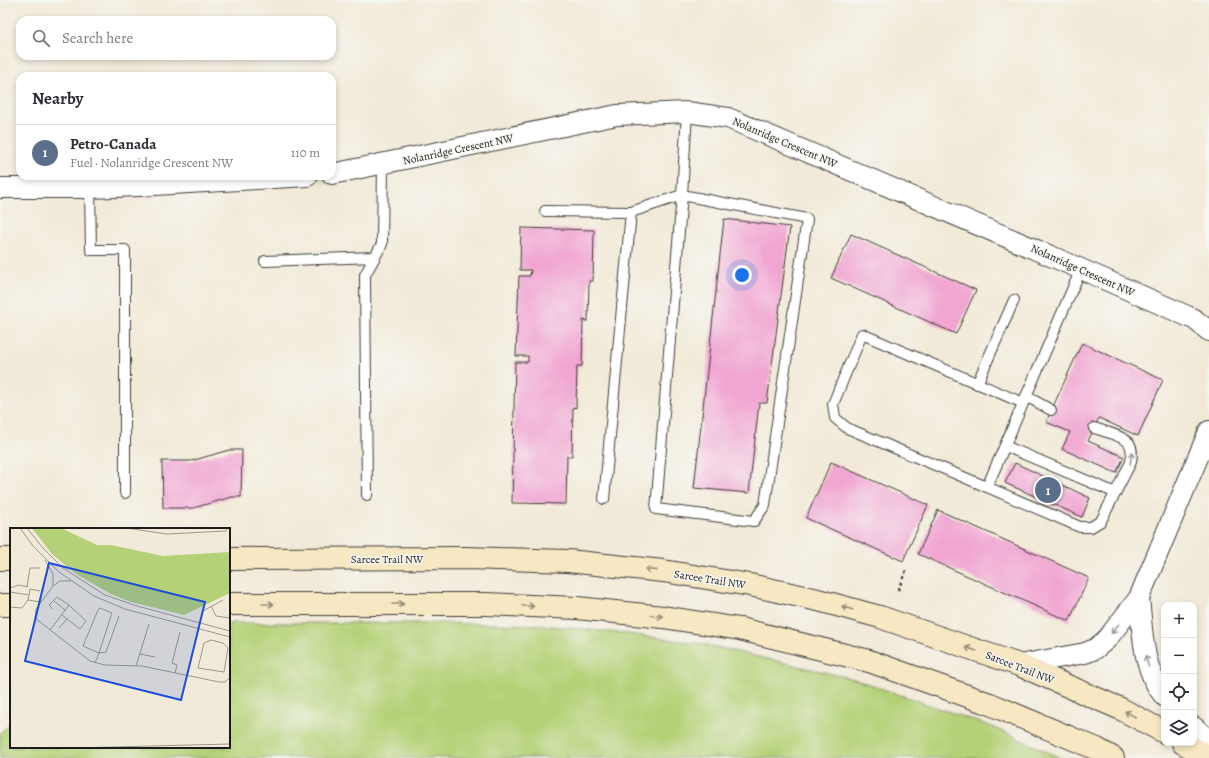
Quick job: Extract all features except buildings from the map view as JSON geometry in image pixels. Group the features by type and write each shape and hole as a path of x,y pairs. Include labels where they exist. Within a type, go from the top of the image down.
{"main road":[{"name":"Sarcee Trail NW","path":"230,559 464,558 568,561 663,572 750,585 818,600 880,617 1019,665 1121,709 1161,730"},
{"path":"230,604 485,604 577,608 663,617 740,629 876,664 990,704 1097,749 1113,758"},
{"path":"1189,746 1209,757"}],"street":[{"name":"Nolanridge Crescent NW","path":"336,173 617,115 688,112 728,118 1194,319 1209,331"},
{"path":"0,188 90,188 235,180"},
{"path":"1019,665 1071,657 1085,653 1095,649 1107,639 1139,598 1203,458 1209,431"},
{"path":"1139,598 1146,656 1150,671 1161,692"},
{"path":"1197,729 1209,740"}],"lane":[{"path":"545,211 631,212 682,195 807,218 765,505 754,521 656,509 682,195 688,112"},
{"path":"367,495 365,275 382,244 382,164"},
{"path":"90,188 91,250 125,250 125,494"},
{"path":"604,499 631,212"},
{"path":"265,261 375,257"},
{"path":"987,487 1081,269"},
{"path":"977,384 1014,300"},
{"path":"1051,410 977,384 862,334 833,404 835,418 847,428 1080,527 1091,527 1101,521 1132,462 1132,452 1129,444 1094,428"},
{"path":"1005,446 1116,493"}],"path":[{"path":"898,590 907,568"}],"green space":[{"path":"230,623 441,623 541,625 621,633 703,644 854,679 990,726 1061,758 0,758 0,733 10,725 10,748 230,748"}],"place":[{"name":"Petro-Canada","path":"1048,490"}]}
